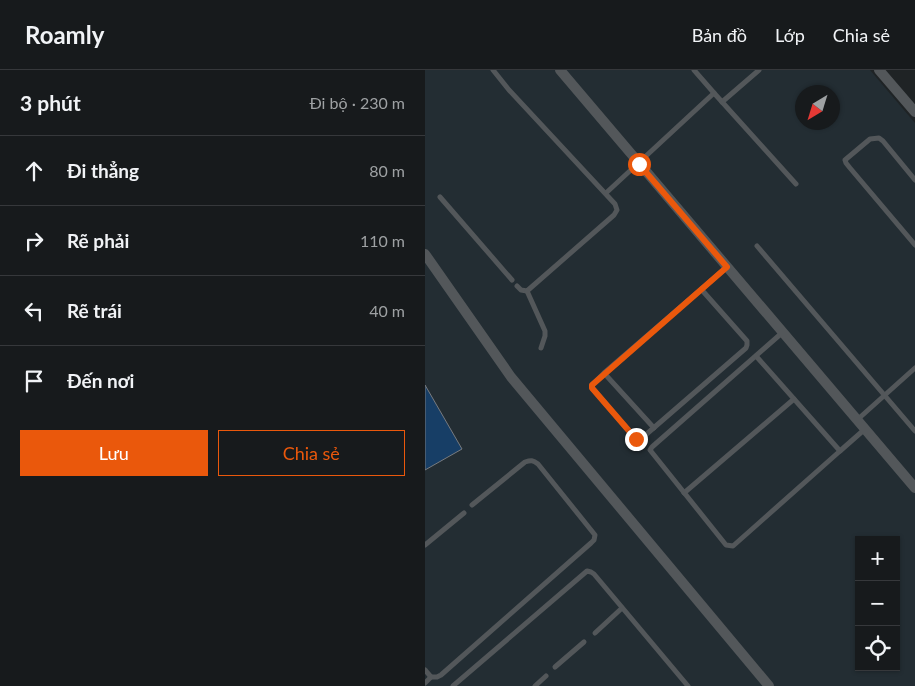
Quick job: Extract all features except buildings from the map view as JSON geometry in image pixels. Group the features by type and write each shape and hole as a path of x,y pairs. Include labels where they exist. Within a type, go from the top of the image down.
{"street":[{"path":"560,70 915,488"},
{"path":"879,70 913,109"},
{"path":"425,254 511,377 769,686"}],"lane":[{"path":"493,70 509,90 615,204 617,210 614,215 527,291"},
{"path":"694,70 796,184"},
{"path":"722,102 759,70"},
{"path":"605,193 715,93"},
{"path":"915,180 879,138 869,139 845,160 915,245"},
{"path":"440,197 512,280"},
{"path":"757,246 915,431"},
{"path":"701,289 747,341 746,348 642,438 636,439 592,388 592,385 594,382 604,374 701,289 727,267"},
{"path":"517,286 521,290 527,291"},
{"path":"527,291 545,330 541,348"},
{"path":"783,332 650,450 726,545 733,546 865,429"},
{"path":"756,356 840,451"},
{"path":"857,420 915,368"},
{"path":"604,374 653,428"},
{"path":"684,493 794,398"},
{"path":"425,683 431,677 441,675 594,540 595,535 537,464 530,460 525,462 473,505"},
{"path":"425,546 464,513"},
{"path":"453,686 587,571 594,574 686,685"},
{"path":"595,633 622,608"},
{"path":"555,667 584,642"},
{"path":"425,670 431,677"},
{"path":"535,686 546,676"}],"shaded area":[{"path":"425,70 870,70 915,123 915,686 425,686"}],"route":[{"path":"636,439 592,388 592,385 727,267 639,164"}]}
